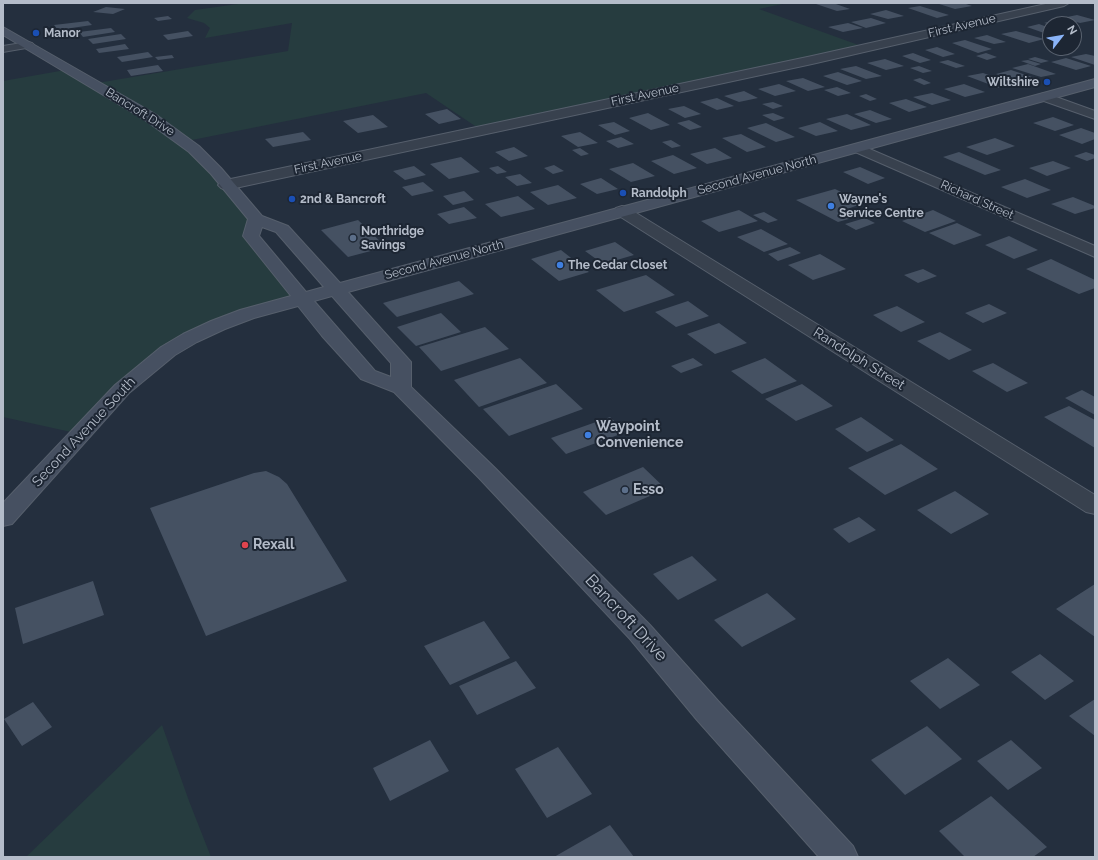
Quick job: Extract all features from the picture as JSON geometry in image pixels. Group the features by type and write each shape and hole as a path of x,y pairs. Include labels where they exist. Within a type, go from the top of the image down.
{"main road":[{"name":"Bancroft Drive","path":"3,30 150,117 175,134 216,171 226,185 256,219 282,229 401,362 401,388"},
{"name":"Second Avenue North","path":"303,299 1095,83"},
{"name":"Bancroft Drive","path":"256,219 251,236 329,332 368,375 401,388 546,533 640,632 708,711 841,857"},
{"name":"Second Avenue South","path":"3,518 122,389 168,351 190,338 247,314 303,299"}],"street":[{"name":"First Avenue","path":"226,185 797,63 1064,3"},
{"path":"1007,5 1027,11"},
{"path":"3,49 28,45"},
{"path":"1045,97 1095,115"},
{"name":"Richard Street","path":"858,148 1095,252"},
{"name":"Randolph Street","path":"622,211 1095,506"}],"green space":[{"path":"245,3 787,3 759,9 864,47 481,130 426,93 187,141 258,219 249,237 300,298 189,337 71,432 3,417 3,81 71,69 97,83 288,51 292,23 205,38 210,28 204,23 187,18 195,10"},
{"path":"162,725 211,857 26,857"}],"building":[{"path":"833,3 850,9 837,11 816,4"},
{"path":"936,3 963,3 972,6 955,9"},
{"path":"920,6 949,15 937,18 908,8"},
{"path":"106,7 125,9 113,14 93,12"},
{"path":"886,10 904,16 888,19 870,14"},
{"path":"168,16 172,19 158,21 154,18"},
{"path":"1082,16 1095,20 1082,23"},
{"path":"871,18 886,23 866,28 851,22"},
{"path":"88,21 92,25 58,30 54,25"},
{"path":"848,23 863,28 843,32 828,27"},
{"path":"1039,24 1042,25 1042,32 1027,27"},
{"path":"111,28 115,32 83,37 79,32"},
{"path":"188,31 193,36 168,40 163,35"},
{"path":"1016,31 1042,40 1029,43 1001,34"},
{"path":"121,34 126,39 93,44 88,39"},
{"path":"987,35 1006,42 994,44 974,38"},
{"path":"965,40 992,49 978,53 952,43"},
{"path":"125,44 129,49 99,53 96,49"},
{"path":"937,47 955,54 943,57 925,50"},
{"path":"148,52 153,57 122,62 117,57"},
{"path":"913,53 931,60 920,63 902,56"},
{"path":"986,53 997,57 987,60 976,56"},
{"path":"172,55 174,58 158,60 155,57"},
{"path":"1082,55 1095,56 1095,65 1071,57"},
{"path":"1035,57 1049,61 1041,63 1028,59"},
{"path":"1066,58 1091,66 1076,70 1051,62"},
{"path":"885,59 904,66 886,70 867,63"},
{"path":"948,60 965,66 956,68 939,62"},
{"path":"1028,60 1041,64 1035,66 1021,61"},
{"path":"1028,64 1056,74 1041,77 1012,68"},
{"path":"158,65 163,71 131,76 127,70"},
{"path":"856,66 882,76 866,79 840,69"},
{"path":"919,66 932,71 923,73 910,68"},
{"path":"1011,70 1038,79 1022,83 996,74"},
{"path":"838,72 862,81 847,85 823,76"},
{"path":"983,73 1015,84 999,88 967,76"},
{"path":"803,78 825,87 808,91 786,81"},
{"path":"920,78 931,83 924,85 913,80"},
{"path":"779,84 796,91 775,96 758,89"},
{"path":"964,84 985,92 965,97 944,89"},
{"path":"837,87 851,93 838,96 824,90"},
{"path":"744,91 758,98 739,102 724,96"},
{"path":"932,93 951,100 932,105 913,97"},
{"path":"866,94 877,99 870,101 859,96"},
{"path":"717,98 734,106 717,110 700,102"},
{"path":"906,99 927,107 909,112 889,103"},
{"path":"773,102 783,106 773,109 762,104"},
{"path":"684,106 701,114 685,118 668,109"},
{"path":"447,109 461,119 439,124 425,114"},
{"path":"870,110 892,119 876,123 854,114"},
{"path":"648,113 670,125 651,130 629,118"},
{"path":"773,113 785,118 774,121 762,115"},
{"path":"847,114 871,125 851,130 826,119"},
{"path":"373,115 388,127 358,133 343,121"},
{"path":"1053,117 1074,125 1055,131 1033,123"},
{"path":"689,120 702,127 690,130 677,123"},
{"path":"614,122 630,131 615,135 598,125"},
{"path":"820,122 838,131 816,136 798,128"},
{"path":"766,123 795,137 776,142 747,128"},
{"path":"1081,128 1095,133 1095,139 1082,144 1059,135"},
{"path":"303,132 311,140 273,147 265,139"},
{"path":"580,132 598,143 578,147 561,136"},
{"path":"741,134 766,147 747,152 722,138"},
{"path":"621,137 634,144 618,148 606,141"},
{"path":"995,138 1015,146 987,155 966,147"},
{"path":"671,140 681,146 672,148 662,142"},
{"path":"514,147 528,156 509,161 495,152"},
{"path":"580,148 589,154 581,156 572,150"},
{"path":"715,148 732,158 707,164 690,154"},
{"path":"959,152 1001,170 985,175 943,157"},
{"path":"1086,152 1095,155 1095,158 1087,161 1074,156"},
{"path":"673,155 697,168 674,174 651,161"},
{"path":"461,157 480,172 449,179 430,164"},
{"path":"1053,161 1071,168 1047,176 1029,168"},
{"path":"633,163 655,176 631,182 609,169"},
{"path":"554,165 564,171 553,174 544,168"},
{"path":"414,166 426,175 405,180 393,171"},
{"path":"498,166 507,172 497,174 489,168"},
{"path":"860,167 885,178 868,184 843,172"},
{"path":"520,174 532,183 517,186 505,177"},
{"path":"601,178 618,189 597,194 580,184"},
{"path":"1025,179 1051,190 1027,198 1001,187"},
{"path":"423,182 434,191 412,196 402,187"},
{"path":"558,185 577,198 548,205 530,192"},
{"name":"Wayne's Service Centre","path":"835,189 864,203 850,208 863,215 838,222 796,200"},
{"path":"464,191 474,200 453,205 443,196"},
{"path":"518,196 535,209 501,217 485,204"},
{"path":"1073,197 1095,206 1095,208 1075,214 1051,204"},
{"path":"464,207 477,218 449,224 437,214"},
{"path":"739,210 758,221 719,232 701,221"},
{"path":"933,210 956,221 925,232 902,221"},
{"path":"764,212 778,220 768,223 753,215"},
{"path":"865,218 875,223 856,230 845,224"},
{"name":"Northridge Savings","path":"358,220 386,247 348,257 321,230"},
{"path":"957,223 982,235 954,245 929,233"},
{"path":"761,229 788,244 764,252 737,237"},
{"path":"1009,236 1038,250 1014,259 985,245"},
{"path":"615,242 634,255 603,264 585,251"},
{"path":"790,247 801,253 778,261 768,254"},
{"name":"The Cedar Closet","path":"561,250 589,272 559,281 531,259"},
{"path":"820,254 846,269 813,280 788,265"},
{"path":"1051,259 1095,280 1095,288 1079,294 1026,269"},
{"path":"923,269 937,276 918,283 904,275"},
{"path":"646,275 675,295 624,312 596,290"},
{"path":"459,281 474,294 397,317 383,303"},
{"path":"688,301 709,316 676,327 655,312"},
{"path":"989,304 1007,313 983,323 965,313"},
{"path":"897,306 925,322 901,332 873,315"},
{"path":"441,313 461,332 416,346 397,327"},
{"path":"719,323 747,343 715,354 687,334"},
{"path":"485,327 509,349 441,371 419,347"},
{"path":"940,332 972,350 949,360 917,341"},
{"path":"520,358 547,383 479,407 454,380"},
{"path":"693,358 703,365 681,373 671,366"},
{"path":"765,358 797,381 762,394 731,371"},
{"path":"993,363 1028,383 1007,392 972,371"},
{"path":"556,384 583,409 509,436 483,409"},
{"path":"802,384 833,406 796,421 765,399"},
{"path":"1082,390 1095,397 1095,415 1065,398"},
{"path":"1069,406 1095,420 1095,448 1044,417"},
{"name":"Waypoint Convenience","path":"610,417 626,432 566,454 551,438"},
{"path":"861,417 894,440 867,452 835,429"},
{"path":"901,444 938,469 885,495 848,468"},
{"name":"Esso","path":"643,467 666,489 606,515 583,492"},
{"name":"Rexall","path":"266,471 279,477 287,484 347,581 206,636 150,508 254,473"},
{"path":"955,491 989,514 951,534 917,510"},
{"path":"859,517 876,530 849,543 833,529"},
{"path":"692,556 717,580 678,600 653,574"},
{"path":"93,581 104,615 23,644 15,608"},
{"path":"1095,584 1095,637 1056,609"},
{"path":"767,593 796,619 742,647 714,620"},
{"path":"484,621 510,658 450,685 424,646"},
{"path":"1040,654 1074,681 1045,700 1011,672"},
{"path":"948,658 980,685 940,709 910,681"},
{"path":"516,661 536,688 477,715 459,686"},
{"path":"1095,699 1095,736 1069,716"},
{"path":"33,702 52,727 22,746 4,719"},
{"path":"927,726 962,759 905,795 871,760"},
{"path":"430,740 449,771 390,801 373,768"},
{"path":"1011,740 1042,768 1008,790 977,761"},
{"path":"558,747 592,794 547,818 515,769"},
{"path":"991,796 1047,847 1033,857 965,857 939,831"},
{"path":"610,825 634,857 554,857"}],"place":[{"name":"Manor","path":"36,33"},
{"name":"Wiltshire","path":"1047,82"},
{"name":"Randolph","path":"623,193"},
{"name":"2nd & Bancroft","path":"292,199"},
{"name":"Wayne's Service Centre","path":"831,206"},
{"name":"Northridge Savings","path":"353,238"},
{"name":"The Cedar Closet","path":"560,265"},
{"name":"Waypoint Convenience","path":"588,435"},
{"name":"Esso","path":"625,490"},
{"name":"Rexall","path":"245,545"}]}
